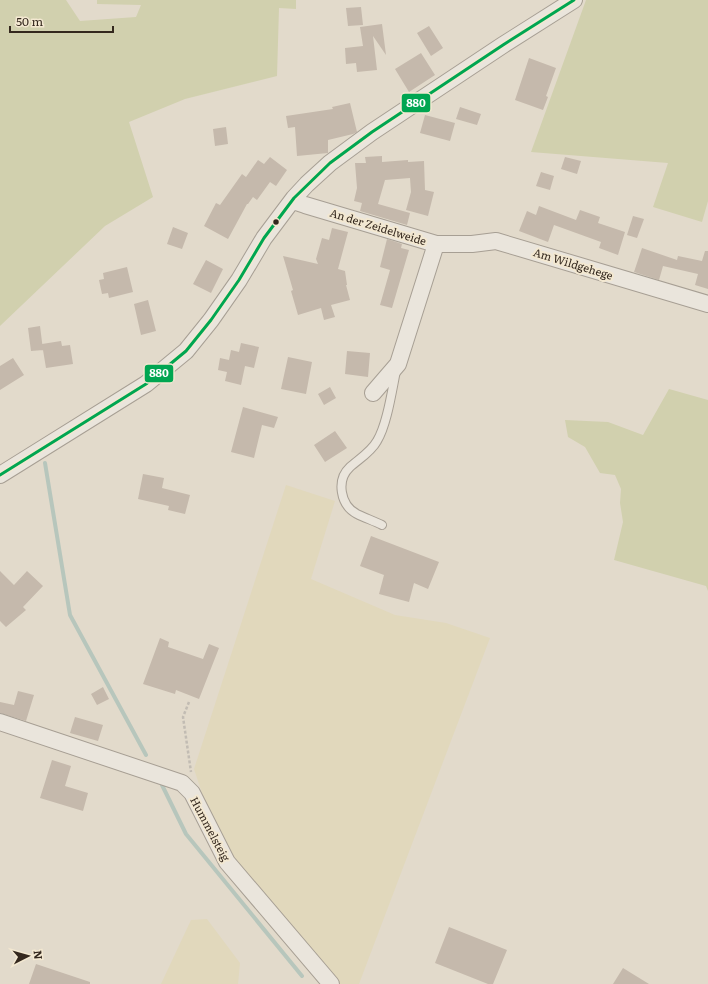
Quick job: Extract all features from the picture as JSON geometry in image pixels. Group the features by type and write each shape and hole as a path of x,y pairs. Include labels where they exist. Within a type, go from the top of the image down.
{"street":[{"path":"0,475 146,384 186,351 211,320 239,280 264,238 294,198 330,163 372,132 574,0"},
{"name":"An der Zeidelweide","path":"294,198 299,203 305,205 436,244 398,364 373,393"},
{"name":"Am Wildgehege","path":"436,244 472,244 496,241 708,304"},
{"path":"0,722 182,783"},
{"name":"Hummelsteig","path":"182,783 192,793 227,862 331,984"}],"lane":[{"name":"An der Zeidelweide","path":"382,525 355,513 342,496 341,486 344,475 349,468 362,458 377,442 383,425 398,364"}],"path":[{"path":"182,783 191,772 183,717 189,702"}],"shaded area":[{"path":"286,485 335,501 311,579 395,615 446,623 490,638 359,984 339,984 233,862 204,799 194,769"},
{"path":"207,919 240,963 238,984 161,984 191,920"}],"green space":[{"path":"0,0 66,0 80,21 136,17 141,5 97,4 97,0 296,0 296,9 279,8 277,76 185,99 129,122 153,197 105,226 0,326"},
{"path":"586,0 708,0 708,201 702,222 653,207 668,163 531,152"},
{"path":"669,389 708,400 708,591 706,586 614,560 623,522 620,503 621,489 615,475 600,473 585,447 568,437 565,420 608,422 643,435"}],"building":[{"path":"361,7 363,25 348,26 346,8"},
{"path":"382,24 386,55 373,36 377,70 357,72 356,63 346,64 345,48 363,46 360,27"},
{"path":"429,26 443,48 431,56 417,33"},
{"path":"421,53 435,75 409,92 395,69"},
{"path":"529,58 556,68 546,96 548,97 543,110 515,100"},
{"path":"350,103 357,132 328,140 328,153 297,156 295,127 288,128 286,116 333,109 332,107"},
{"path":"460,107 481,114 477,125 456,119"},
{"path":"425,115 455,123 450,141 420,133"},
{"path":"226,127 228,144 215,146 213,129"},
{"path":"382,156 382,162 408,160 408,162 424,161 425,190 434,192 428,216 406,210 411,192 410,178 385,180 378,204 410,213 407,225 360,211 362,203 354,201 357,188 355,163 366,163 365,157"},
{"path":"270,157 287,170 276,186 270,182 257,200 253,197 247,204 228,239 204,226 216,203 220,205 242,174 246,177 258,160 264,164"},
{"path":"565,157 581,161 577,174 561,169"},
{"path":"541,172 554,176 550,190 536,186"},
{"path":"539,206 576,220 580,210 600,217 598,223 625,232 618,255 599,248 601,242 554,225 548,242 519,231 527,211 536,215"},
{"path":"633,216 644,219 637,238 627,235"},
{"path":"173,227 188,233 182,249 167,244"},
{"path":"332,228 348,232 338,269 345,271 346,285 350,300 331,305 335,317 324,320 321,308 298,315 291,291 293,290 283,256 318,264 316,259 322,238 329,240"},
{"path":"387,239 402,244 401,248 409,250 392,308 380,305 390,270 380,267"},
{"path":"642,248 677,260 678,256 702,261 705,251 708,251 708,289 695,285 698,274 663,266 659,280 634,272"},
{"path":"206,260 223,269 211,293 193,284"},
{"path":"127,267 133,292 109,298 108,293 102,294 99,280 104,279 103,273"},
{"path":"148,300 156,331 141,335 134,304"},
{"path":"40,326 43,350 31,351 28,328"},
{"path":"61,341 62,346 70,345 73,364 46,368 42,344"},
{"path":"241,343 259,347 254,368 245,366 241,385 225,381 227,372 218,370 220,358 229,360 231,350 239,352"},
{"path":"347,351 370,353 368,377 345,374"},
{"path":"288,357 312,362 306,394 281,389"},
{"path":"13,358 24,375 0,390 0,366"},
{"path":"330,387 336,398 324,405 318,394"},
{"path":"243,407 278,417 274,428 262,425 254,458 231,452"},
{"path":"335,431 347,448 325,462 314,445"},
{"path":"143,474 164,478 162,488 190,495 185,514 168,510 169,506 138,499"},
{"path":"371,536 439,562 428,589 414,583 409,602 379,594 384,575 360,566"},
{"path":"0,571 14,585 27,571 43,586 23,607 26,610 6,627 0,621"},
{"path":"160,638 169,642 168,647 203,659 209,644 219,648 199,699 176,690 175,694 143,684"},
{"path":"103,687 109,699 97,705 91,694"},
{"path":"18,691 34,695 26,721 0,713 0,702 14,705"},
{"path":"75,717 103,725 98,741 70,733"},
{"path":"52,760 71,766 65,786 88,793 83,811 40,798"},
{"path":"449,927 507,950 493,984 488,984 435,963"},
{"path":"36,964 90,982 90,984 29,984"},
{"path":"623,968 649,984 613,984"}],"waterway":[{"path":"45,463 70,615 146,755"},
{"path":"162,785 186,834 302,976"}],"transit line":[{"name":"880","path":"0,475 146,384 186,351 211,320 239,280 264,238 294,198 330,163 372,132 574,0"}]}
